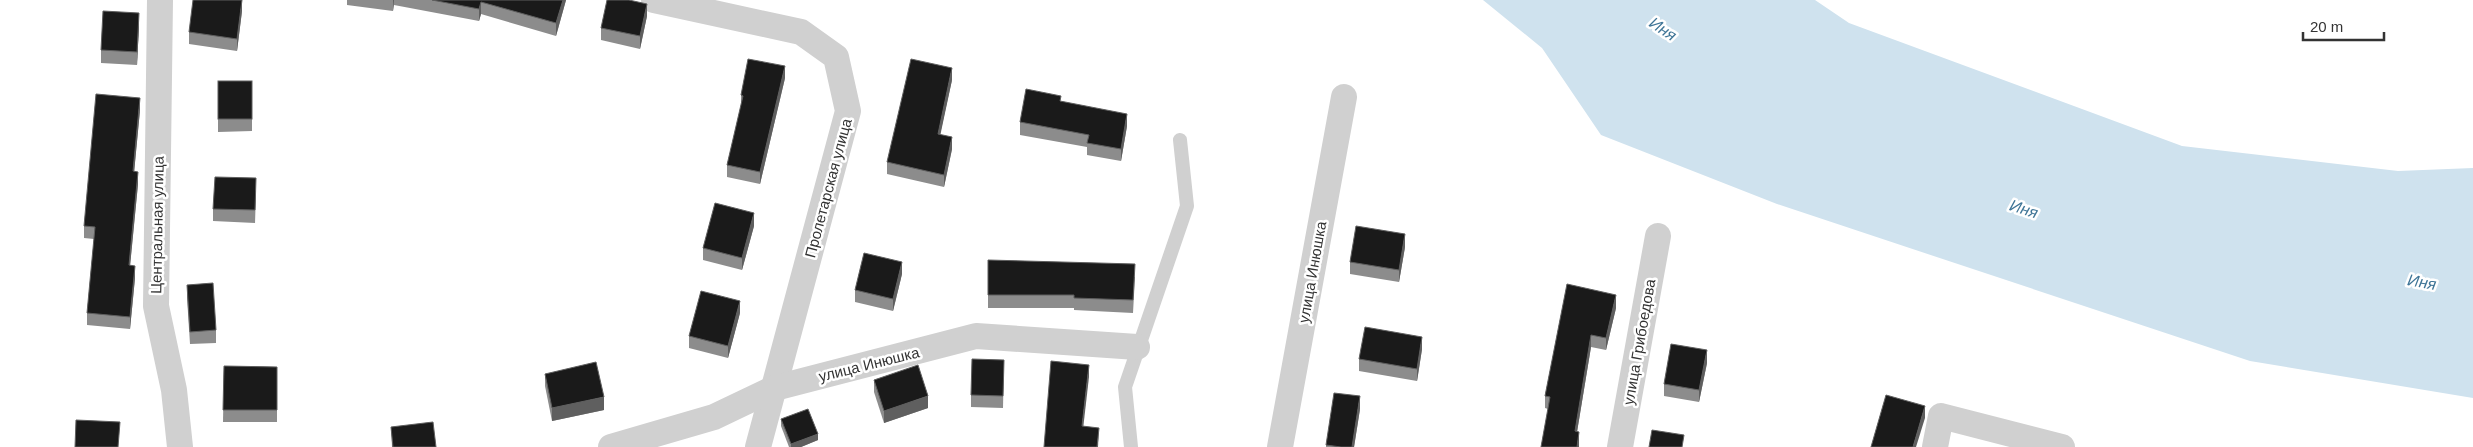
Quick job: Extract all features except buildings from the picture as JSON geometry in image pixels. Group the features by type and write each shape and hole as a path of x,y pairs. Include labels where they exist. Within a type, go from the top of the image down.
{"street":[{"name":"Центральная улица","path":"160,0 156,306 174,390 180,447"},
{"name":"Пролетарская улица","path":"654,0 801,32 836,58 848,112 758,447"},
{"name":"улица Инюшка","path":"1280,447 1344,97"},
{"name":"улица Грибоедова","path":"1620,447 1658,236"},
{"name":"улица Инюшка","path":"611,447 714,417 775,388 976,336 1137,347"},
{"path":"1935,447 1941,416 2062,447"}],"lane":[{"path":"1131,447 1125,386 1137,347 1188,206 1180,140"}],"water":[{"name":"Иня","path":"1483,0 1815,0 1849,23 2182,146 2398,171 2473,168 2473,398 2250,361 1777,204 1601,135 1542,48"}]}
